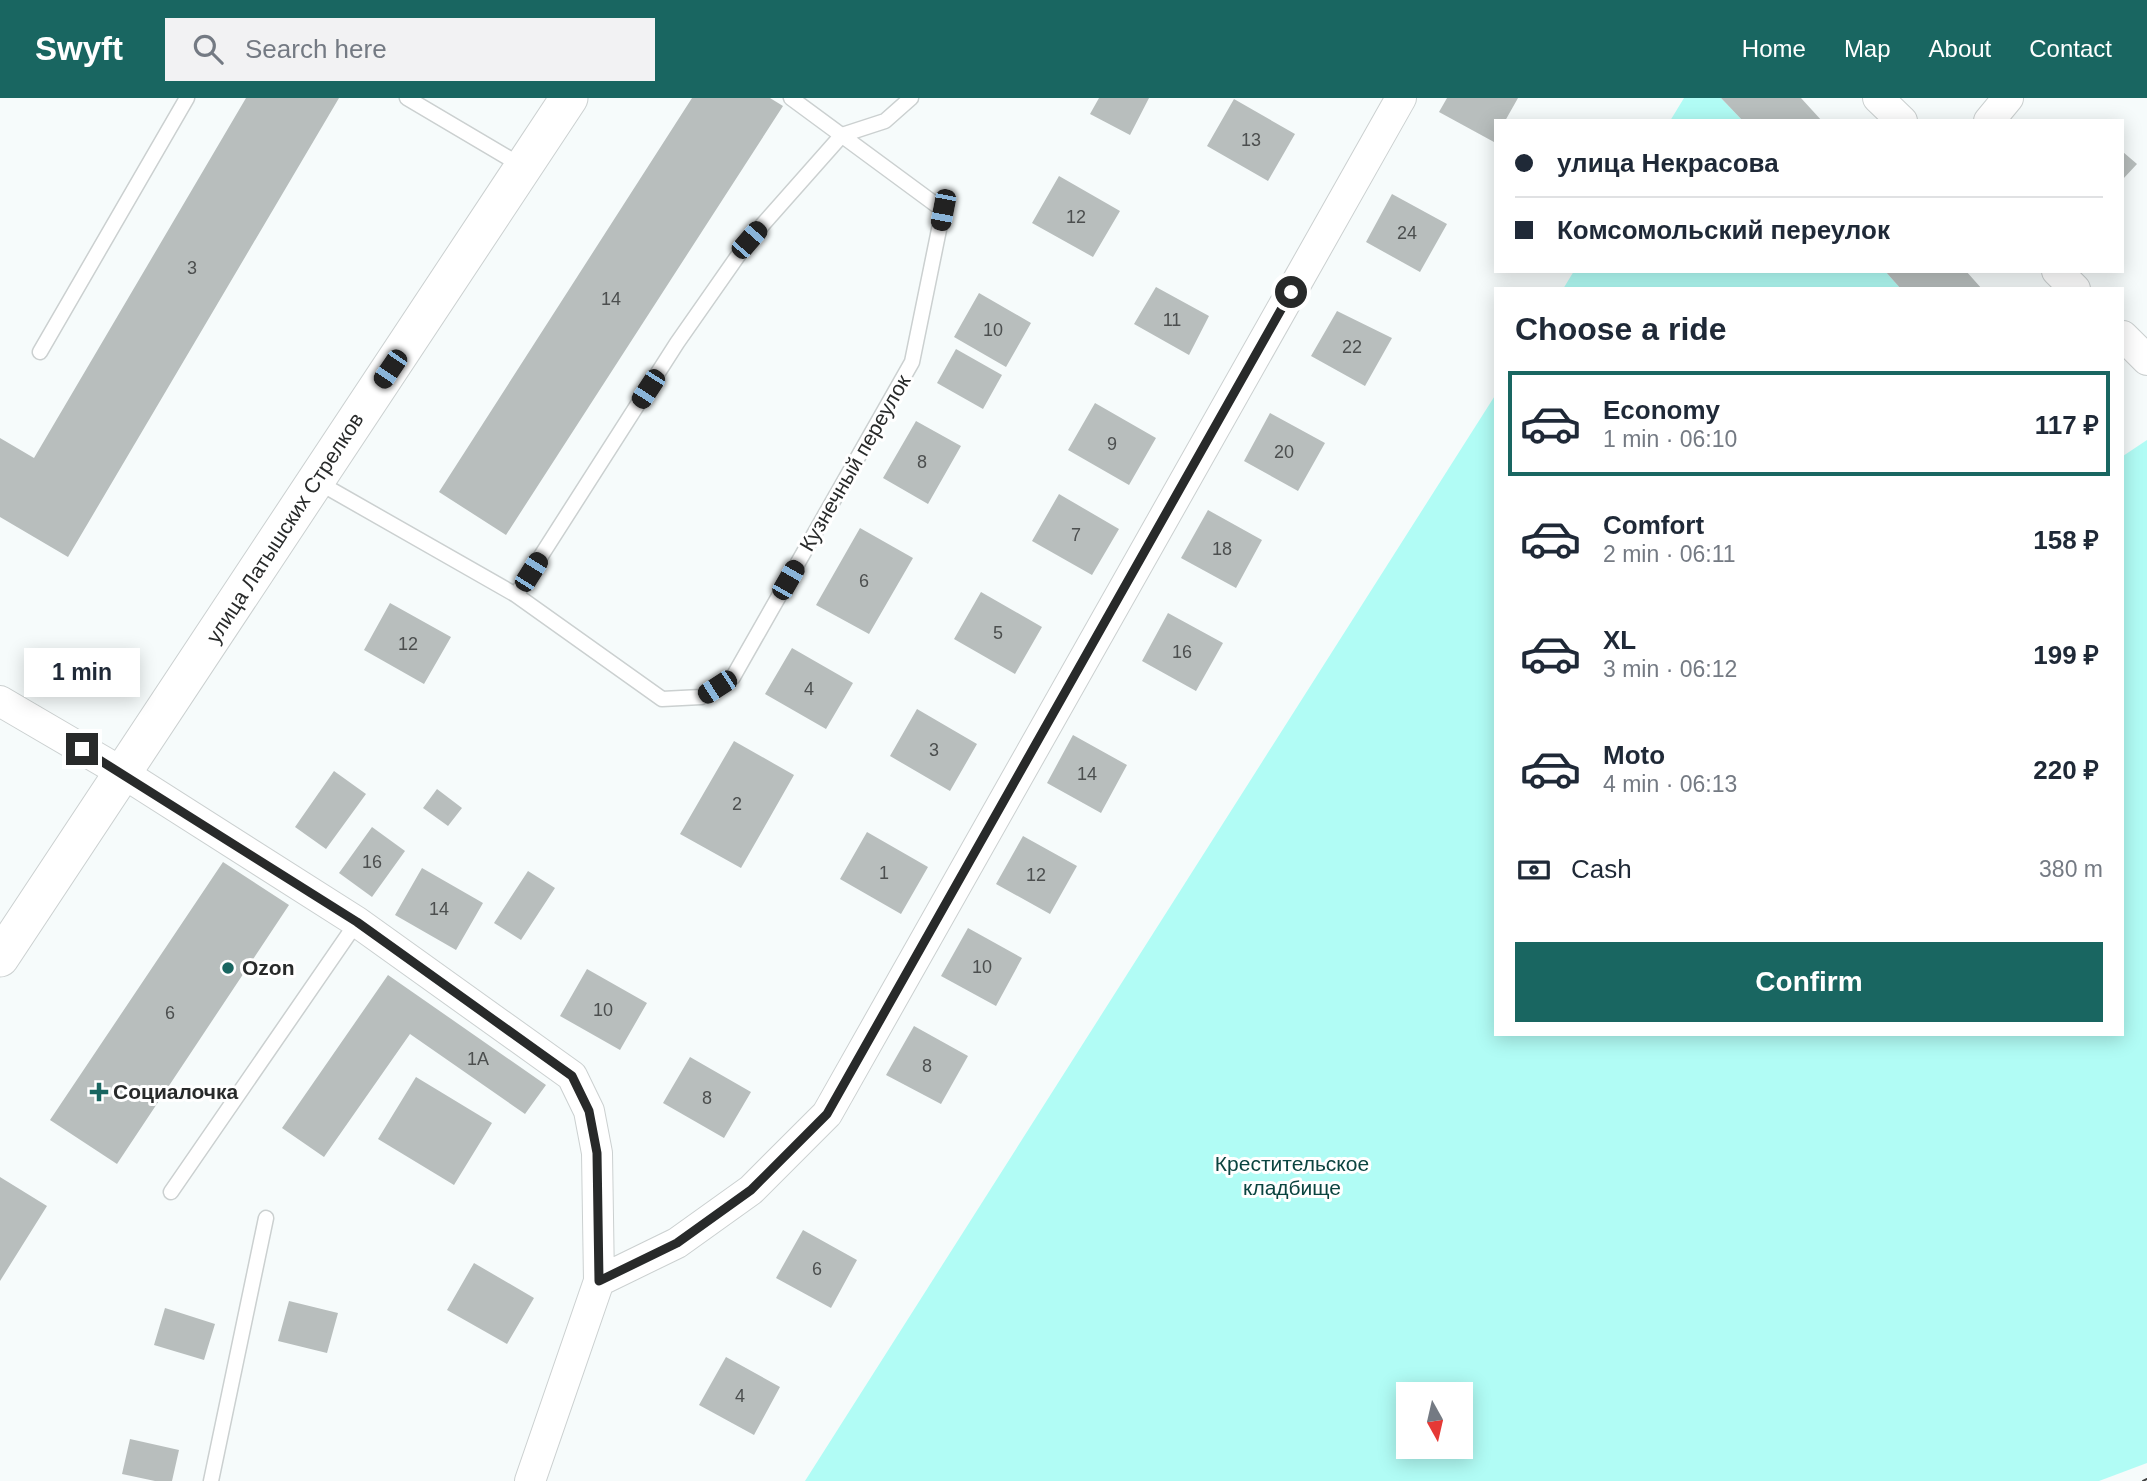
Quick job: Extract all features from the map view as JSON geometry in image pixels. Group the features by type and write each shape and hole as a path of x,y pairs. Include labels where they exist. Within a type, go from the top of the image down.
{"street":[{"name":"улица Латышских Стрелков","path":"0,958 569,98"},
{"path":"599,1281 677,1243 751,1190 827,1114 1401,98"},
{"path":"1878,98 1900,119"},
{"path":"1991,119 2008,98"},
{"path":"2059,273 2073,287"},
{"path":"2124,337 2147,359"},
{"path":"0,701 123,773 357,922 572,1076 589,1111 597,1153 599,1281 530,1481"}],"lane":[{"path":"40,352 187,98"},
{"path":"407,98 523,167"},
{"path":"791,98 842,135"},
{"path":"516,595 677,343 749,240 842,135 885,121 911,98"},
{"name":"Кузнечный переулок","path":"316,481 516,595 662,699 702,697 733,677 912,362 943,210 842,135"},
{"path":"171,1192 357,922"},
{"path":"211,1481 266,1218"}],"green space":[{"path":"1684,98 1721,98 1741,119 1671,119"},
{"path":"1573,273 1887,273 1899,287 1564,287"},
{"name":"Крестительское кладбище","path":"1494,397 1494,1036 2124,1036 2124,455 2147,440 2147,1463 2099,1481 805,1481"}],"building":[{"path":"246,98 339,98 68,557 0,517 0,438 34,458"},
{"path":"692,98 770,98 783,106 506,535 439,492"},
{"path":"1099,98 1149,98 1130,135 1090,114"},
{"path":"1447,98 1518,98 1506,119 1494,119 1494,142 1439,112"},
{"path":"1721,98 1801,98 1820,119 1741,119"},
{"path":"1234,99 1295,134 1268,181 1207,146"},
{"path":"2124,153 2137,164 2124,178"},
{"path":"1059,176 1120,211 1093,257 1032,223"},
{"path":"1392,194 1447,224 1420,272 1366,242"},
{"path":"1887,273 1968,273 1980,287 1899,287"},
{"path":"1156,287 1209,316 1189,355 1134,324"},
{"path":"979,293 1031,323 1006,367 954,337"},
{"path":"1337,311 1392,338 1365,386 1311,356"},
{"path":"956,349 1002,375 983,409 937,383"},
{"path":"1095,403 1156,438 1129,485 1068,450"},
{"path":"1270,413 1325,443 1298,491 1244,461"},
{"path":"916,421 961,446 928,504 883,478"},
{"path":"1059,494 1119,529 1092,575 1032,541"},
{"path":"1208,510 1262,540 1236,588 1181,558"},
{"path":"860,528 913,558 869,634 816,605"},
{"path":"981,592 1042,627 1015,674 954,639"},
{"path":"390,603 451,637 424,684 364,650"},
{"path":"1168,613 1223,643 1196,691 1142,661"},
{"path":"792,648 853,683 826,729 765,694"},
{"path":"917,709 977,744 950,791 890,756"},
{"path":"1073,735 1127,765 1101,813 1047,783"},
{"path":"734,741 794,775 741,868 680,834"},
{"path":"334,771 366,794 326,849 295,827"},
{"path":"437,789 462,808 448,826 423,808"},
{"path":"372,827 405,851 372,897 339,873"},
{"path":"867,832 928,867 901,914 840,879"},
{"path":"1023,836 1077,866 1050,914 996,884"},
{"path":"223,862 289,905 117,1164 50,1120"},
{"path":"422,868 483,903 456,950 395,915"},
{"path":"528,871 555,888 521,940 494,923"},
{"path":"968,928 1022,958 996,1006 941,976"},
{"path":"587,969 647,1003 620,1050 560,1016"},
{"path":"388,975 546,1085 525,1114 410,1034 324,1157 282,1128"},
{"path":"914,1026 968,1056 941,1104 886,1075"},
{"path":"690,1057 751,1092 724,1138 663,1103"},
{"path":"416,1077 492,1123 454,1185 378,1139"},
{"path":"0,1177 47,1206 0,1281"},
{"path":"803,1230 857,1260 831,1308 776,1278"},
{"path":"474,1263 534,1298 507,1344 447,1310"},
{"path":"289,1301 338,1313 327,1353 278,1341"},
{"path":"165,1308 215,1324 204,1360 154,1345"},
{"path":"726,1357 780,1387 754,1435 699,1405"},
{"path":"130,1439 179,1450 172,1481 155,1481 122,1474"}],"tram line":[{"path":"2143,1481 2147,1479"}],"place":[{"name":"Ozon","path":"228,968"},
{"name":"Социалочка","path":"99,1092"}],"route":[{"path":"82,749 357,922 572,1076 589,1111 597,1153 599,1281 677,1243 751,1190 827,1114 1291,292"}]}
